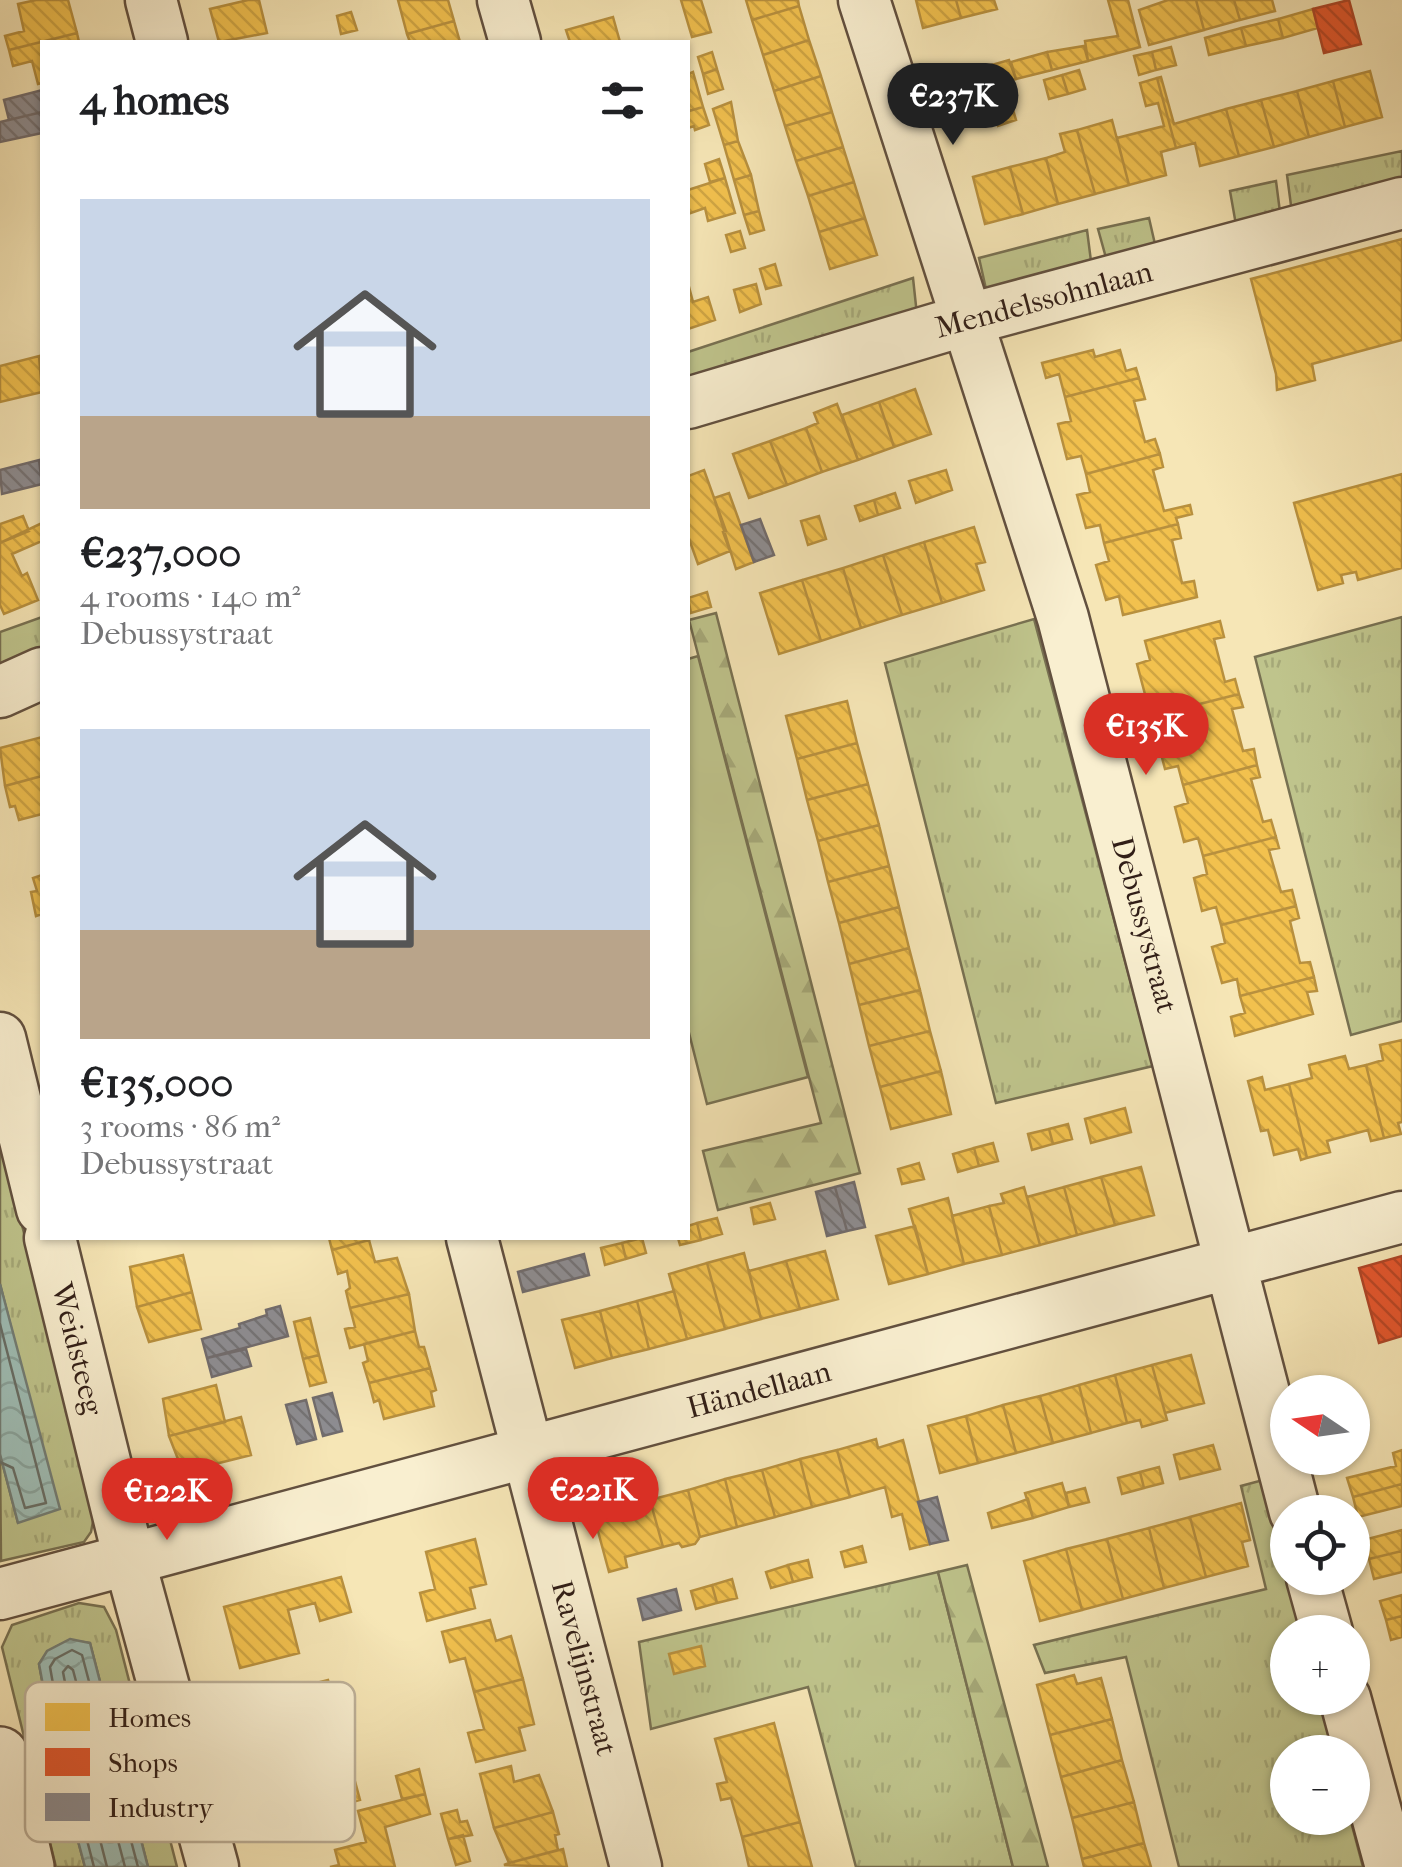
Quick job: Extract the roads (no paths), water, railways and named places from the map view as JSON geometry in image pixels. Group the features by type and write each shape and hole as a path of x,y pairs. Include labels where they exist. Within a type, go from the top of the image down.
{"street":[{"path":"151,0 161,40"},
{"path":"503,0 513,40"},
{"name":"Debussystraat","path":"864,0 1064,618 1290,1495"},
{"name":"Mendelssohnlaan","path":"690,402 966,320 1402,203"},
{"path":"0,692 40,674"},
{"path":"0,1038 40,1201"},
{"name":"Händellaan","path":"0,1594 1402,1217"},
{"name":"Weidsteeg","path":"50,1240 163,1682"},
{"name":"Ravelijnstraat","path":"473,1240 636,1867"},
{"path":"1350,1715 1391,1867"},
{"path":"0,1755 26,1867"},
{"name":"Weidsteeg","path":"206,1842 213,1867"}],"water":[{"path":"0,1284 60,1509 18,1523 0,1454"},
{"path":"70,1639 90,1643 100,1682 42,1682 39,1664 47,1651"},
{"path":"78,1842 142,1842 148,1867 85,1867"}]}
